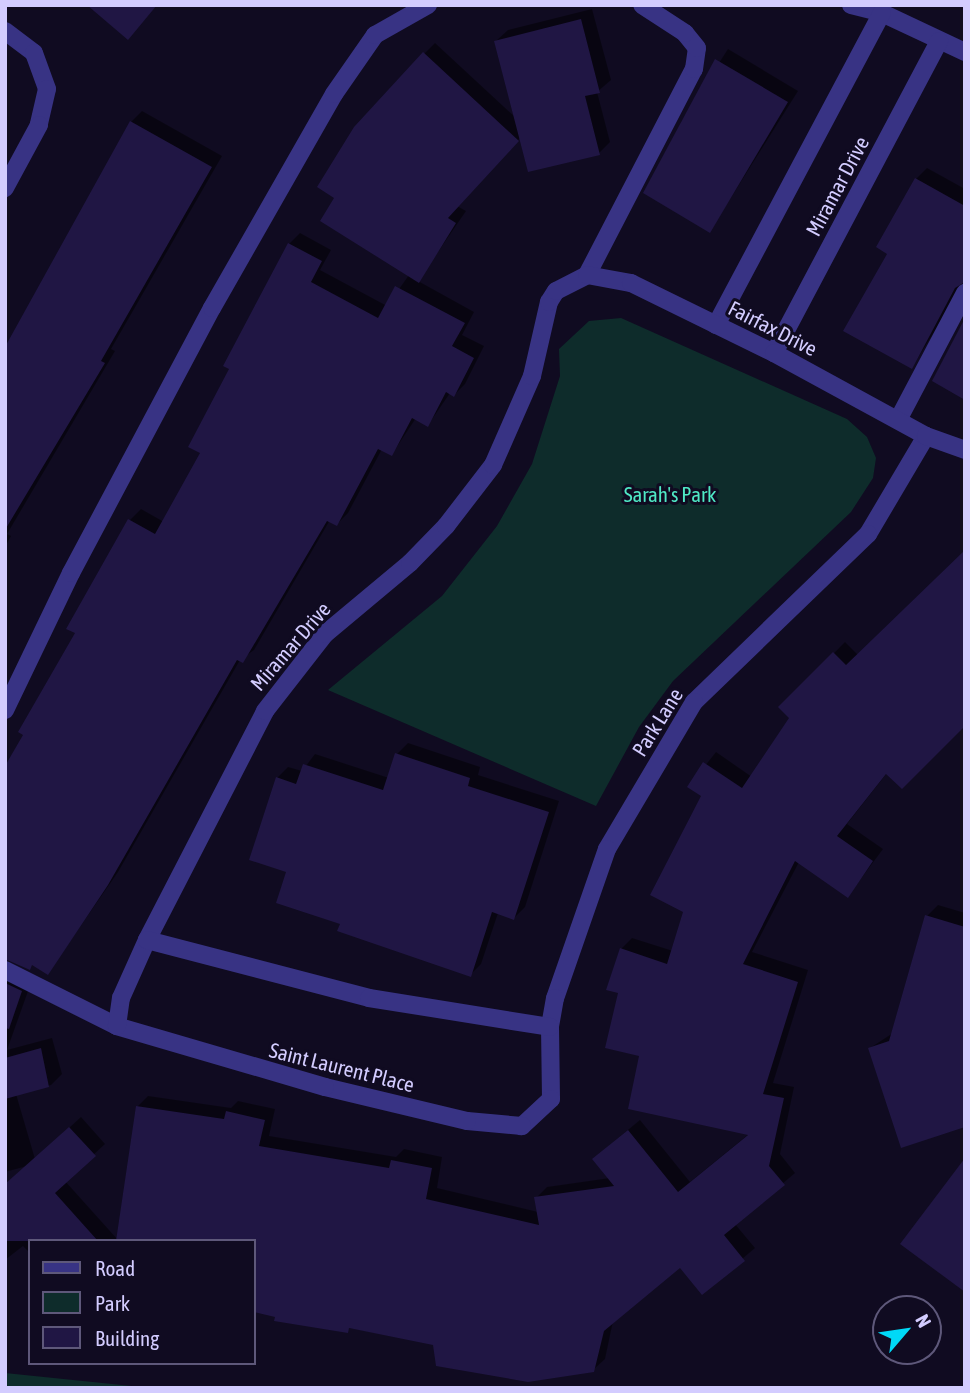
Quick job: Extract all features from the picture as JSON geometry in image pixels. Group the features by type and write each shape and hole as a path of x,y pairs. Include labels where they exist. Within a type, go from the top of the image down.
{"street":[{"path":"5,710 71,573 199,332 334,94 375,35 428,5"},
{"path":"587,275 694,68 696,48 685,33 642,5"},
{"path":"851,5 877,9 965,52"},
{"name":"Miramar Drive","path":"716,325 877,9"},
{"path":"5,31 34,53 47,89 39,125 5,188"},
{"name":"Miramar Drive","path":"774,353 939,41"},
{"name":"Miramar Drive","path":"117,1026 121,998 146,940 265,711 325,634 410,563 446,526 493,465 532,376 549,302 556,291 587,275"},
{"name":"Fairfax Drive","path":"587,275 631,283 774,353 926,436 965,450"},
{"path":"898,420 965,293"},
{"name":"Park Lane","path":"551,1099 550,1027 576,930 607,849 694,702 868,534 926,436"},
{"path":"146,940 369,998 550,1027"},
{"name":"Saint Laurent Place","path":"5,970 117,1026 246,1067 467,1121 522,1126 551,1099"}],"green space":[{"name":"Sarah's Park","path":"621,318 847,419 867,437 876,458 873,478 851,512 673,681 639,727 596,806 328,690 442,596 497,526 532,464 560,376 559,349 589,321"},
{"path":"5,1373 151,1388 5,1388"}],"building":[{"path":"87,5 157,5 128,40"},
{"path":"581,19 600,93 585,96 600,155 528,172 494,41"},
{"path":"423,52 519,141 448,218 456,223 419,283 320,221 334,198 317,187 354,127"},
{"path":"715,59 788,102 710,233 643,193"},
{"path":"130,121 212,167 101,361 105,363 5,530 5,347"},
{"path":"915,178 965,206 965,282 955,288 912,369 843,331 887,254 876,247"},
{"path":"288,243 322,261 311,282 378,318 395,286 465,323 452,346 474,358 454,397 446,392 428,427 412,418 392,456 378,449 337,526 327,521 243,663 237,660 108,885 48,975 32,965 30,970 5,959 5,766 23,735 18,732 75,633 66,629 128,519 155,534 200,453 188,447 229,369 223,366"},
{"path":"965,318 965,400 932,381"},
{"path":"965,550 965,726 902,789 886,774 837,836 873,861 848,898 795,861 743,964 798,982 763,1094 784,1098 769,1166 785,1185 724,1235 745,1261 702,1295 680,1268 604,1331 594,1372 528,1382 436,1366 433,1345 349,1328 348,1333 274,1321 275,1317 256,1312 256,1239 116,1239 136,1106 224,1119 226,1111 265,1120 259,1146 389,1168 391,1160 432,1168 426,1199 539,1225 534,1197 614,1186 592,1159 628,1130 678,1192 748,1135 628,1109 639,1056 605,1048 618,993 606,990 620,948 667,964 683,912 650,895 701,796 687,787 703,762 742,788 789,718 778,707 833,652 846,665"},
{"path":"395,753 470,778 468,786 549,812 514,920 492,912 471,977 337,931 340,924 276,903 286,872 249,860 276,777 296,784 303,764 383,790"},
{"path":"925,915 965,927 965,1127 901,1148 868,1048 889,1041"},
{"path":"5,983 22,991 9,1029 5,1028"},
{"path":"41,1048 49,1087 5,1099 5,1058"},
{"path":"69,1127 96,1156 55,1193 96,1239 5,1241 5,1184"},
{"path":"965,1158 965,1292 900,1244"}]}
